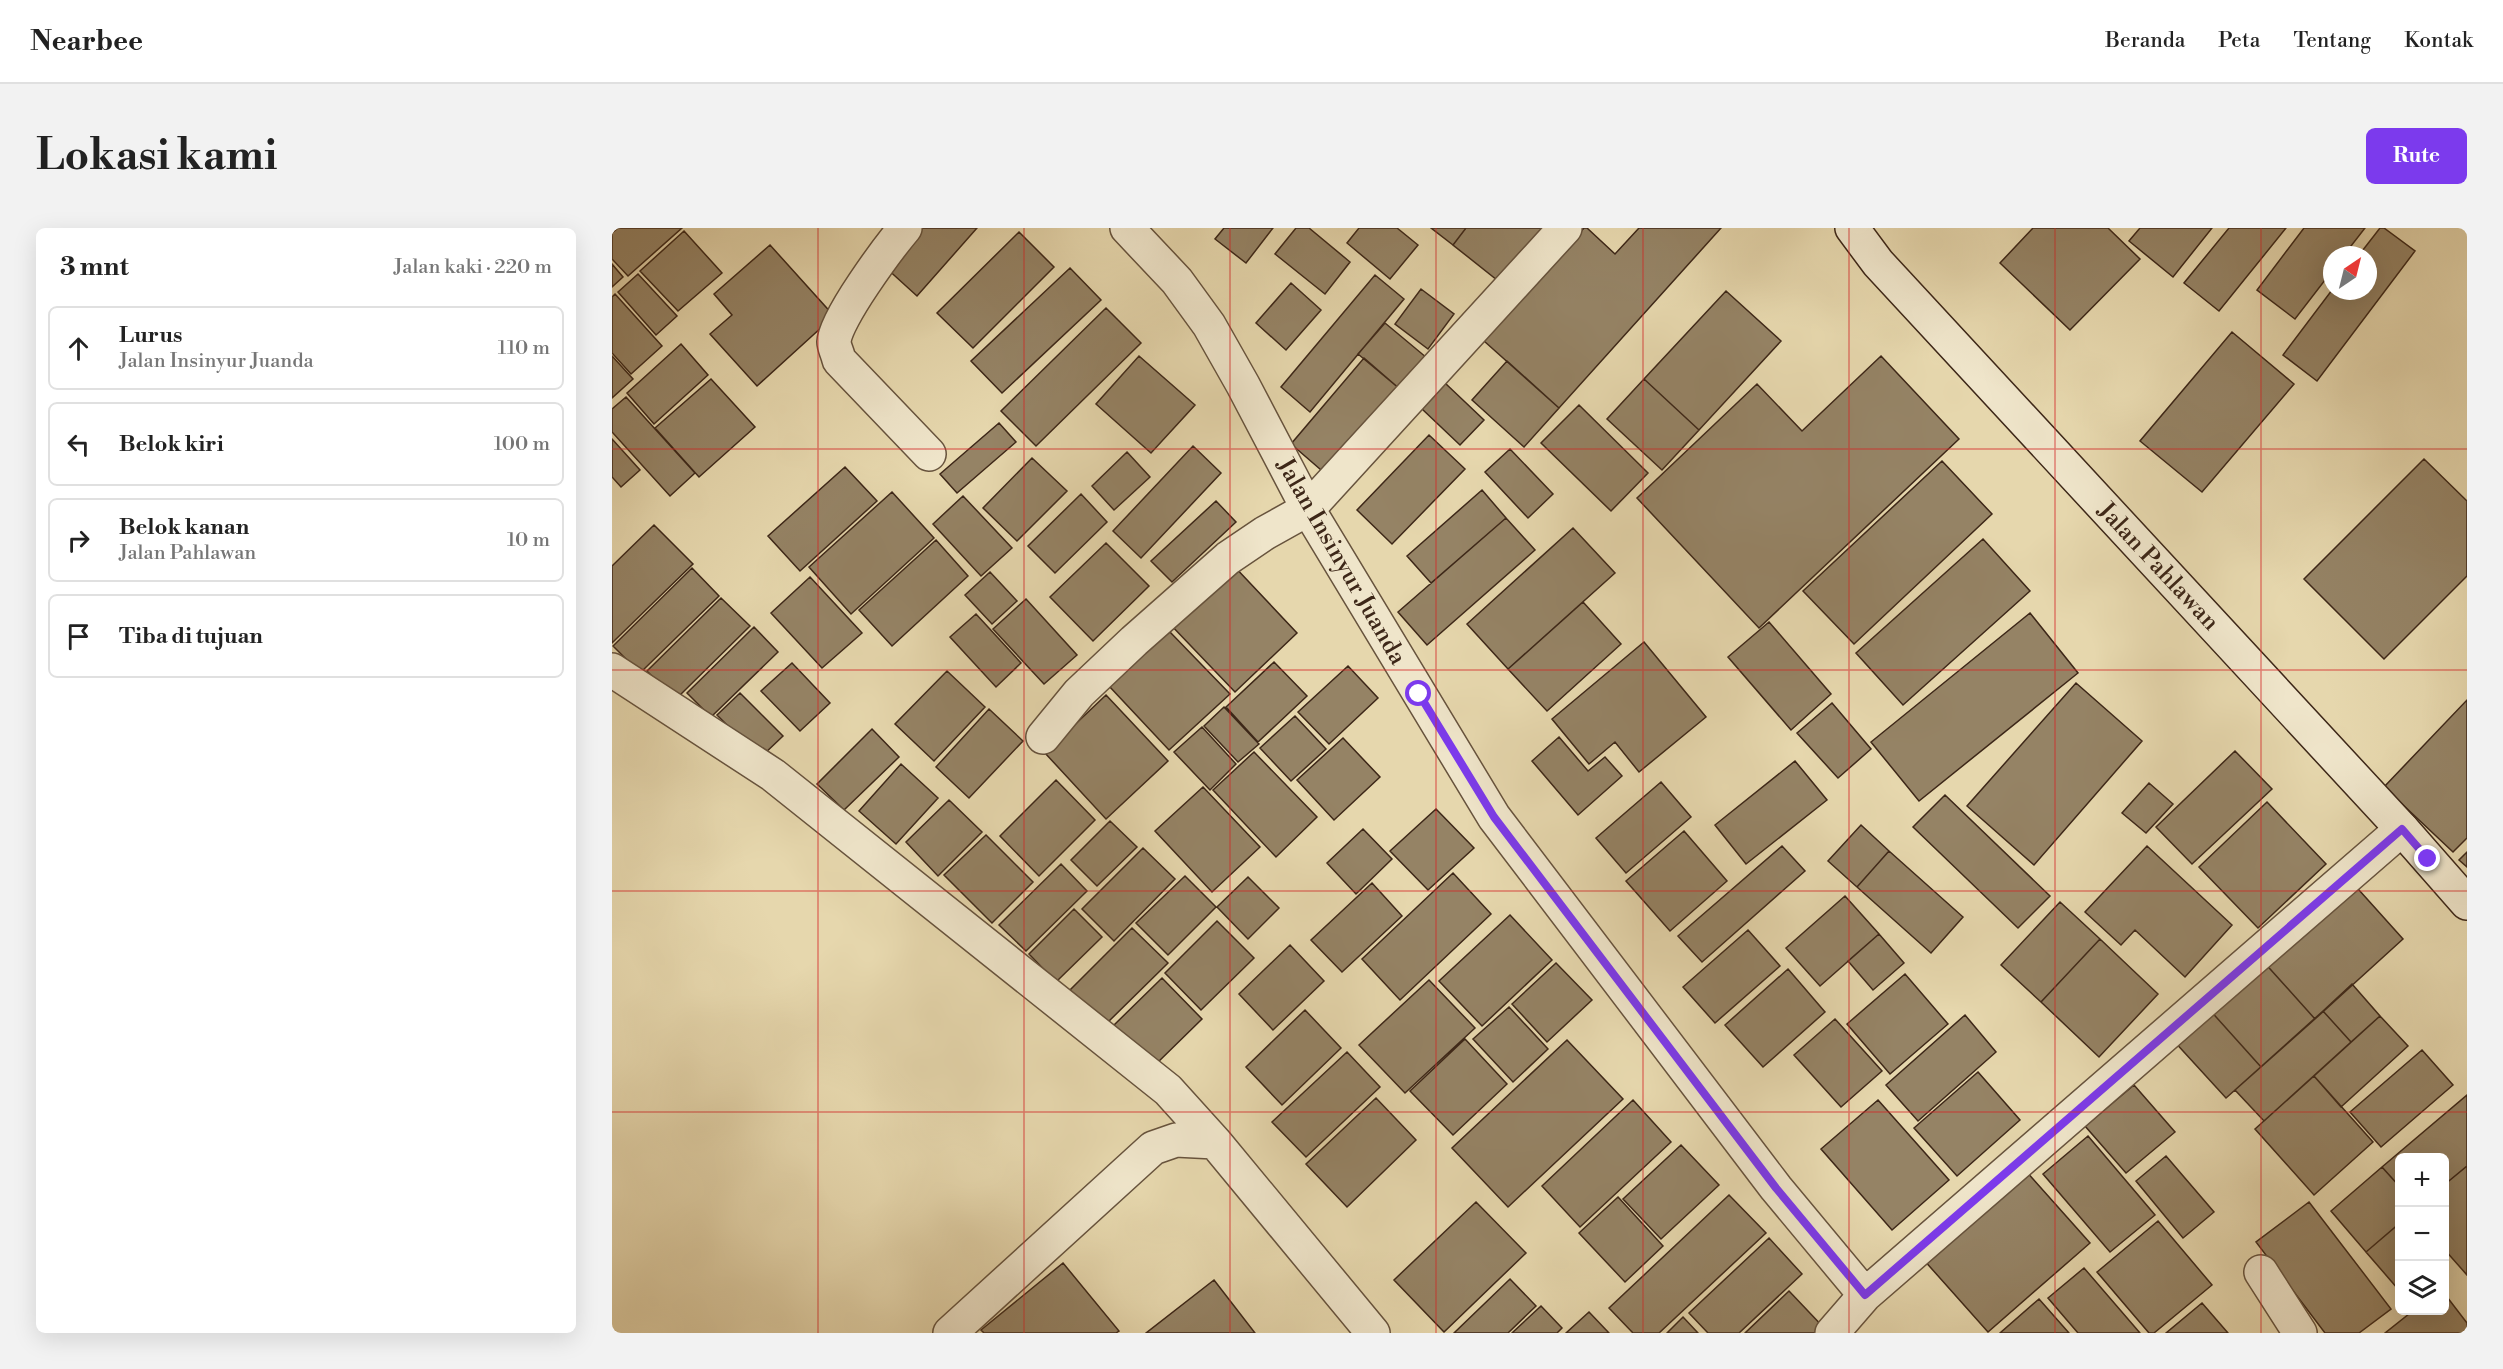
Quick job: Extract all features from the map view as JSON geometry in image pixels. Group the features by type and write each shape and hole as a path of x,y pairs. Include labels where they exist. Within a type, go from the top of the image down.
{"street":[{"path":"905,228 855,299 838,328 834,342 839,360 930,454"},
{"name":"Jalan Insinyur Juanda","path":"1127,228 1177,281 1209,325 1308,509 1494,817 1776,1188 1865,1295"},
{"path":"1043,737 1079,693 1228,558 1265,533 1308,509 1565,228"},
{"name":"Jalan Pahlawan","path":"1852,228 1878,263 2402,829 2467,903"},
{"path":"612,670 773,776 1168,1090 1215,1142 1373,1333"},
{"path":"1832,1333 1865,1295 2402,829"},
{"path":"950,1333 1153,1148 1176,1140 1215,1142"},
{"path":"2261,1272 2300,1333"}],"building":[{"path":"618,228 682,228 628,276 612,259 612,233"},
{"path":"917,228 977,228 917,296 884,266"},
{"path":"1224,228 1273,228 1246,263 1215,239"},
{"path":"1296,228 1309,228 1350,262 1325,294 1275,254"},
{"path":"1359,228 1397,228 1418,245 1390,279 1347,243"},
{"path":"1431,228 1466,228 1453,245"},
{"path":"1466,228 1545,228 1502,284 1453,245"},
{"path":"1584,228 1587,228 1615,254 1639,228 1721,228 1559,408 1484,341"},
{"path":"2033,228 2108,228 2140,259 2070,330 2000,263"},
{"path":"2140,228 2212,228 2173,277 2129,241"},
{"path":"2229,228 2286,228 2219,311 2184,283"},
{"path":"2304,228 2365,228 2351,246 2323,246 2323,283 2295,319 2257,290"},
{"path":"2380,228 2384,228 2415,251 2317,381 2283,355 2324,300 2377,300 2377,246 2366,246"},
{"path":"684,231 722,273 678,311 640,271"},
{"path":"1019,232 1054,267 973,348 937,313"},
{"path":"770,245 834,316 757,386 710,334 732,315 714,294"},
{"path":"612,264 623,277 612,287"},
{"path":"1070,268 1101,300 1002,393 971,361"},
{"path":"638,274 677,316 656,335 618,292"},
{"path":"1375,275 1404,299 1310,412 1281,387"},
{"path":"1291,283 1321,310 1286,350 1256,323"},
{"path":"1421,289 1454,314 1428,349 1395,324"},
{"path":"1726,291 1781,341 1699,430 1644,379"},
{"path":"615,294 662,346 631,374 612,353 612,297"},
{"path":"1106,308 1141,343 1036,446 1001,411"},
{"path":"1385,323 1427,358 1401,390 1358,354"},
{"path":"2232,332 2294,384 2202,492 2140,441"},
{"path":"681,344 708,375 654,424 627,393"},
{"path":"612,356 633,379 612,398"},
{"path":"1139,356 1195,405 1151,453 1096,404"},
{"path":"1881,356 1959,439 1759,628 1637,498 1757,384 1802,431"},
{"path":"1364,358 1401,390 1328,476 1291,444"},
{"path":"1507,361 1559,408 1524,447 1472,400"},
{"path":"711,379 755,427 699,477 655,428"},
{"path":"1644,379 1699,430 1662,470 1607,419"},
{"path":"1445,383 1484,420 1460,445 1421,408"},
{"path":"626,397 695,473 670,496 612,432 612,409"},
{"path":"1579,405 1648,473 1611,511 1541,443"},
{"path":"999,423 1016,442 957,493 940,474"},
{"path":"1429,435 1465,469 1392,544 1357,510"},
{"path":"612,439 640,470 621,487 612,477"},
{"path":"1193,446 1221,473 1141,558 1113,531"},
{"path":"1510,449 1553,494 1528,518 1485,472"},
{"path":"1127,452 1150,477 1114,510 1092,486"},
{"path":"1032,458 1067,491 1017,541 983,508"},
{"path":"2424,459 2467,501 2467,576 2384,659 2304,579"},
{"path":"1942,461 1992,514 1854,644 1803,591"},
{"path":"845,467 877,501 800,571 768,536"},
{"path":"1482,490 1506,518 1431,583 1407,556"},
{"path":"892,492 934,538 851,614 809,567"},
{"path":"1081,494 1107,522 1055,573 1028,546"},
{"path":"963,496 1012,548 981,576 933,524"},
{"path":"1216,501 1236,522 1172,582 1151,561"},
{"path":"1506,518 1535,550 1427,645 1398,612"},
{"path":"654,525 693,564 612,643 612,566"},
{"path":"1573,528 1615,573 1508,669 1467,624"},
{"path":"1983,539 2030,591 1903,705 1856,653"},
{"path":"936,540 968,576 892,646 859,610"},
{"path":"1106,543 1149,586 1093,641 1050,597"},
{"path":"1232,564 1297,633 1235,692 1169,623"},
{"path":"692,568 719,596 640,673 613,646"},
{"path":"990,572 1017,601 992,624 965,595"},
{"path":"810,577 862,633 822,668 771,613"},
{"path":"721,598 750,626 675,700 647,671"},
{"path":"1026,599 1077,655 1044,684 993,629"},
{"path":"1583,602 1621,644 1547,711 1508,669"},
{"path":"2030,613 2078,673 1919,801 1871,742"},
{"path":"976,614 1021,663 996,687 950,637"},
{"path":"1769,622 1831,694 1791,730 1728,657"},
{"path":"754,627 778,652 711,717 687,693"},
{"path":"1169,631 1230,694 1169,750 1109,686"},
{"path":"1644,642 1706,717 1639,772 1615,742 1589,764 1552,719"},
{"path":"1274,662 1307,696 1258,742 1226,707"},
{"path":"792,663 830,703 800,731 761,691"},
{"path":"1348,666 1378,698 1329,744 1298,712"},
{"path":"947,671 985,707 934,761 895,724"},
{"path":"2076,683 2142,741 2034,865 1967,806"},
{"path":"740,693 783,736 760,758 717,715"},
{"path":"1106,695 1168,761 1106,819 1045,753"},
{"path":"2467,700 2467,838 2453,852 2384,787"},
{"path":"1832,703 1871,749 1838,778 1797,733"},
{"path":"1224,707 1259,744 1238,762 1204,726"},
{"path":"989,709 1023,741 969,798 936,767"},
{"path":"1295,716 1326,749 1291,781 1260,748"},
{"path":"1202,727 1236,764 1210,790 1174,752"},
{"path":"872,729 899,757 844,810 817,784"},
{"path":"1559,737 1588,771 1605,757 1622,776 1578,815 1532,761"},
{"path":"1343,738 1380,777 1334,820 1297,780"},
{"path":"2235,751 2272,789 2192,864 2156,827"},
{"path":"1254,752 1317,817 1276,857 1213,790"},
{"path":"1795,761 1827,800 1746,864 1715,825"},
{"path":"901,764 938,798 896,844 859,811"},
{"path":"1056,780 1095,820 1039,876 1000,836"},
{"path":"1661,782 1691,817 1626,873 1596,838"},
{"path":"2149,783 2173,804 2146,833 2122,813"},
{"path":"1203,787 1260,847 1212,892 1155,831"},
{"path":"1945,795 2050,896 2018,928 1913,827"},
{"path":"949,800 982,832 938,876 906,842"},
{"path":"2267,802 2326,864 2258,928 2199,867"},
{"path":"1436,809 1474,848 1428,890 1390,851"},
{"path":"1110,821 1137,847 1097,886 1071,860"},
{"path":"1861,825 1889,851 1857,887 1828,861"},
{"path":"1363,829 1392,859 1356,894 1327,863"},
{"path":"1684,831 1727,881 1670,931 1626,881"},
{"path":"986,835 1033,882 992,923 944,875"},
{"path":"1782,846 1805,871 1702,962 1678,936"},
{"path":"2147,846 2232,925 2185,977 2135,930 2121,945 2085,912"},
{"path":"1143,848 1175,879 1114,941 1082,909"},
{"path":"1889,851 1963,917 1931,953 1857,887"},
{"path":"2467,852 2467,867 2459,860"},
{"path":"1061,864 1087,891 1026,951 999,925"},
{"path":"1453,873 1491,914 1400,1000 1362,959"},
{"path":"1185,876 1216,907 1168,955 1136,923"},
{"path":"1248,877 1279,908 1248,939 1217,907"},
{"path":"2350,880 2403,939 2315,1019 2262,960"},
{"path":"1372,883 1402,916 1342,972 1311,940"},
{"path":"1845,896 1879,934 1820,986 1786,948"},
{"path":"2060,902 2100,939 2041,1002 2001,965"},
{"path":"1074,909 1102,937 1056,982 1029,954"},
{"path":"1510,915 1552,960 1482,1026 1439,981"},
{"path":"1217,921 1254,958 1201,1010 1165,973"},
{"path":"1132,928 1168,963 1105,1025 1070,990"},
{"path":"1748,930 1780,966 1715,1023 1683,987"},
{"path":"1879,934 1904,963 1873,990 1848,961"},
{"path":"2100,939 2158,994 2099,1057 2041,1002"},
{"path":"1290,945 1324,981 1273,1030 1239,994"},
{"path":"2262,960 2315,1019 2261,1067 2208,1008"},
{"path":"1556,963 1592,1000 1547,1042 1512,1004"},
{"path":"1788,969 1825,1012 1763,1067 1725,1025"},
{"path":"1905,974 1948,1024 1890,1074 1847,1024"},
{"path":"1162,978 1202,1019 1152,1068 1112,1027"},
{"path":"1429,980 1475,1028 1405,1093 1359,1045"},
{"path":"2352,984 2380,1016 2351,1042 2323,1011"},
{"path":"1509,1007 1548,1049 1513,1082 1473,1039"},
{"path":"2208,1008 2261,1067 2226,1098 2173,1040"},
{"path":"1305,1010 1341,1048 1282,1105 1246,1067"},
{"path":"2323,1011 2351,1042 2264,1121 2235,1090"},
{"path":"1965,1015 1996,1052 1918,1121 1886,1085"},
{"path":"2380,1016 2408,1046 2341,1107 2314,1076"},
{"path":"1835,1019 1882,1071 1841,1107 1794,1055"},
{"path":"1465,1039 1507,1084 1453,1135 1410,1091"},
{"path":"1567,1040 1623,1099 1508,1207 1452,1148"},
{"path":"2422,1050 2453,1085 2381,1147 2350,1112"},
{"path":"1347,1052 1380,1087 1306,1157 1272,1122"},
{"path":"1978,1072 2020,1120 1957,1176 1914,1128"},
{"path":"2314,1076 2373,1142 2314,1195 2255,1129"},
{"path":"2134,1085 2175,1132 2126,1173 2085,1126"},
{"path":"2467,1095 2467,1166 2449,1181 2449,1153 2399,1153"},
{"path":"1376,1098 1416,1140 1347,1207 1306,1164"},
{"path":"1633,1100 1671,1142 1580,1227 1542,1186"},
{"path":"1878,1100 1949,1180 1892,1230 1821,1149"},
{"path":"2088,1136 2155,1215 2110,1252 2043,1174"},
{"path":"1681,1145 1719,1185 1661,1239 1623,1199"},
{"path":"2166,1156 2214,1212 2183,1238 2136,1181"},
{"path":"2395,1156 2395,1181 2382,1167"},
{"path":"2467,1166 2467,1275 2449,1255 2449,1181"},
{"path":"2382,1167 2395,1181 2395,1227 2366,1252 2331,1211"},
{"path":"2025,1170 2090,1243 1988,1332 1923,1259"},
{"path":"1729,1195 1766,1233 1659,1333 1633,1333 1609,1308"},
{"path":"1618,1197 1663,1246 1625,1282 1579,1233"},
{"path":"1476,1202 1526,1253 1444,1332 1394,1280"},
{"path":"2309,1202 2391,1309 2359,1333 2325,1333 2256,1242"},
{"path":"2158,1221 2212,1285 2154,1333 2149,1333 2097,1272"},
{"path":"2395,1227 2395,1286 2366,1252"},
{"path":"1769,1238 1802,1274 1739,1333 1708,1333 1689,1313"},
{"path":"1063,1263 1119,1331 1116,1333 984,1333 981,1330"},
{"path":"2084,1268 2140,1333 2078,1333 2048,1298"},
{"path":"1510,1279 1536,1306 1508,1333 1454,1333"},
{"path":"1214,1280 1255,1333 1146,1333"},
{"path":"1789,1291 1826,1330 1823,1333 1745,1333"},
{"path":"2039,1299 2069,1333 2000,1333"},
{"path":"2449,1300 2467,1323 2467,1333 2385,1333 2408,1315 2449,1315"},
{"path":"2202,1303 2228,1333 2166,1333"},
{"path":"1541,1306 1562,1328 1557,1333 1512,1333"},
{"path":"1589,1312 1609,1333 1566,1333"},
{"path":"1683,1317 1698,1333 1667,1333"}],"route":[{"path":"1419,694 1494,817 1776,1188 1865,1295 2402,829 2428,859"}]}
